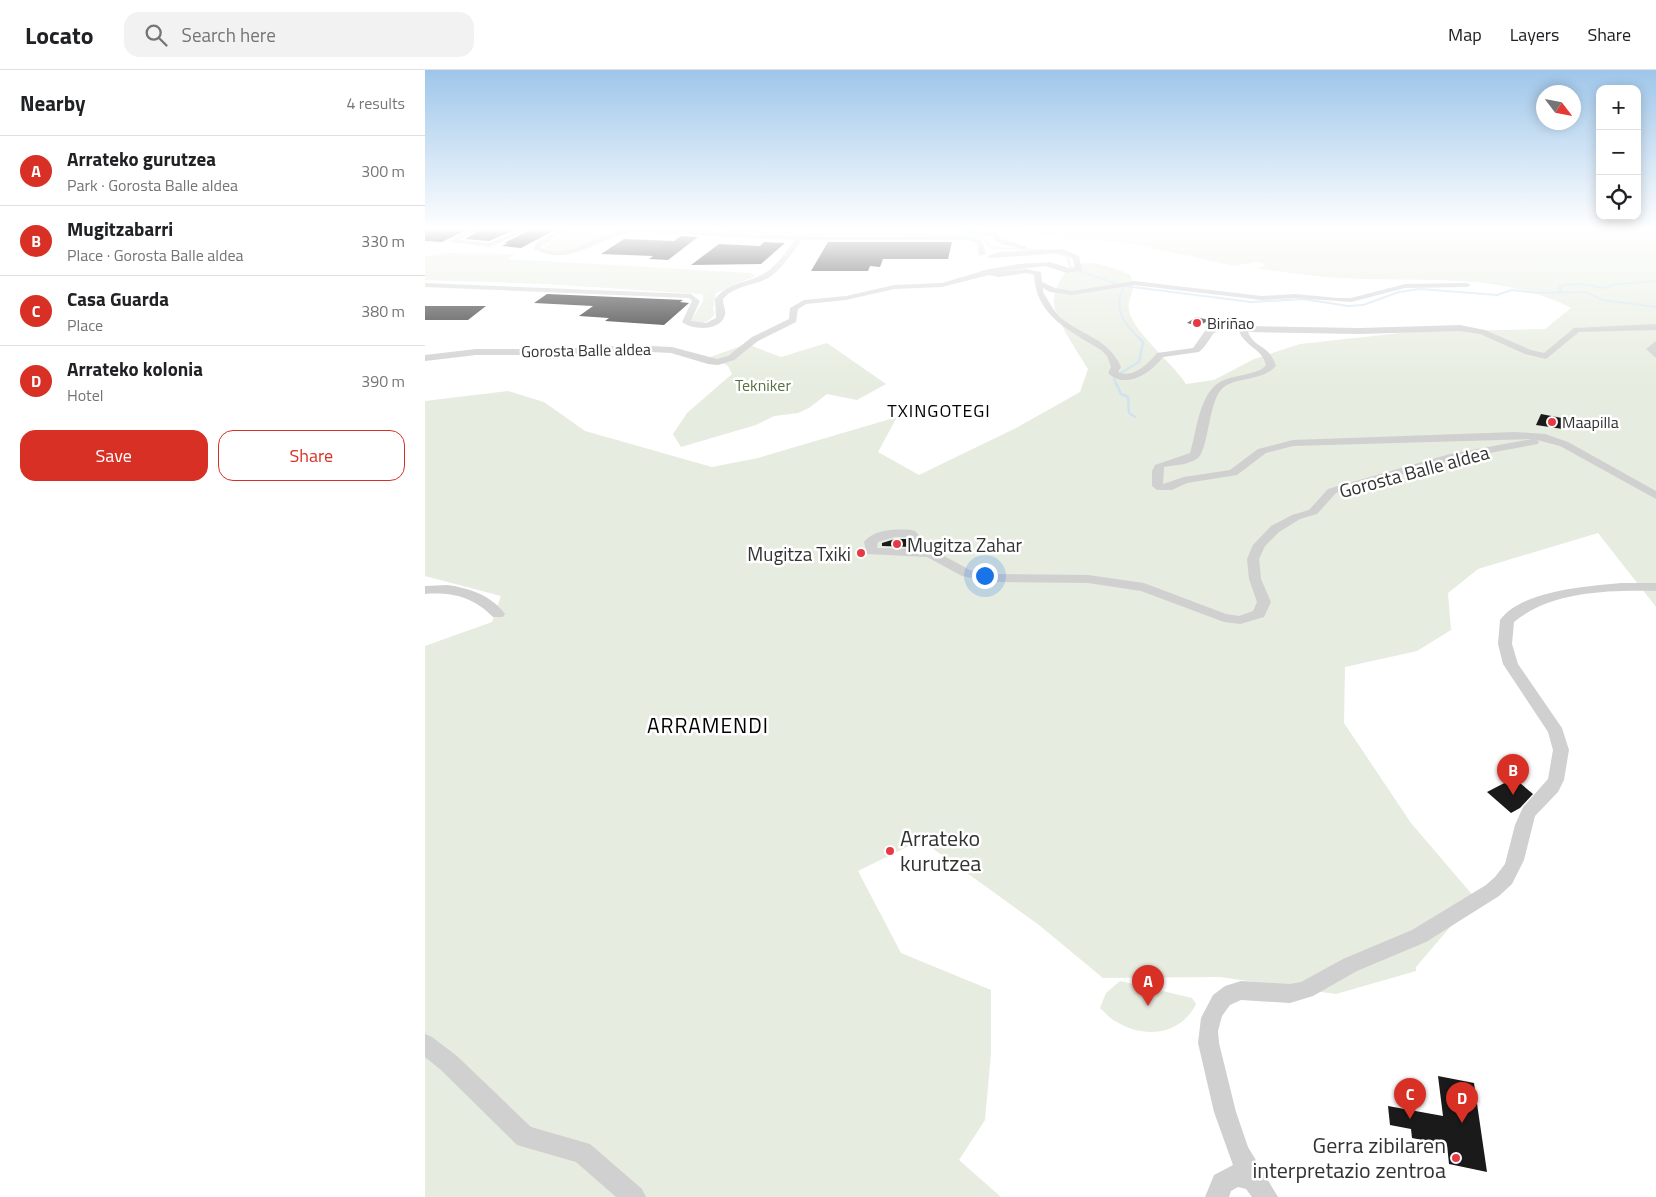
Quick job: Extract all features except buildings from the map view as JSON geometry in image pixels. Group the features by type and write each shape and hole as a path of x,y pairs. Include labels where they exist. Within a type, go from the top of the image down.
{"street":[{"path":"425,285 691,296 696,301 686,322 692,325 714,322 721,316 718,302 722,294 746,282"},
{"name":"Gorosta Balle aldea","path":"425,358 476,352 555,352 630,348 672,350 711,362 718,362 731,358 755,339 788,324 793,320 795,308 804,302 846,298 894,287 942,285 955,282"},
{"path":"1037,282 1039,292 1057,318 1109,352 1116,367 1113,373 1119,377 1138,375 1164,354 1199,349 1209,332 1213,329 1232,327 1243,329 1367,331 1460,328 1481,332 1528,352 1546,356 1577,330 1656,327"},
{"name":"Gorosta Balle aldea","path":"1037,282 1053,290 1072,293 1134,283 1262,298 1295,296 1338,300 1351,300 1405,286 1467,285"},
{"name":"Gorosta Balle aldea","path":"1243,329 1249,343 1267,355 1271,366 1266,371 1217,389 1211,399 1195,455 1187,460 1160,465 1157,471 1158,486 1161,488 1172,487 1184,480 1233,473 1262,451 1293,443 1515,435 1554,440 1656,496"},
{"path":"1656,344 1650,349 1656,355"},
{"name":"Gorosta Balle aldea","path":"929,553 966,573 993,578 1088,579 1144,587 1224,618 1240,620 1259,614 1263,602 1255,579 1253,559 1259,545 1275,529 1296,517 1313,512 1332,490 1450,457 1522,443 1554,440"},
{"path":"1217,1197 1222,1183 1252,1184 1239,1154 1209,1051 1208,1031 1211,1015 1223,998 1240,990 1284,994 1313,987 1352,965 1418,937 1497,888 1515,864 1526,817 1530,809 1548,795 1554,785 1559,773 1562,750 1547,715 1513,674 1509,663 1505,636 1507,620 1521,608 1550,598 1605,589 1639,586 1656,587"},
{"path":"425,590 465,591 487,603 498,614"},
{"path":"425,1044 449,1063 525,1137 582,1152 634,1197"}],"green space":[{"path":"473,282 742,282 716,293 713,310 715,313 707,321 698,323 691,321 703,301 703,295 701,294 546,284"},
{"path":"1059,282 1132,282 1129,311 1133,320 1146,339 1186,384 1214,380 1254,359 1300,344 1410,332 1545,329 1571,308 1544,296 1516,288 1466,282 1656,282 1656,607 1598,533 1478,569 1448,593 1451,630 1417,651 1345,667 1344,723 1411,823 1475,898 1416,967 1416,971 1336,994 1220,977 1103,978 1039,925 921,840 858,871 901,953 991,990 991,1053 985,1120 959,1160 1001,1197 425,1197 425,646 492,622 501,596 425,576 425,401 508,391 544,402 585,431 712,467 758,458 897,417 878,452 919,475 1016,428 1080,392 1088,369 1062,326 1056,312 1054,300"},
{"name":"Tekniker","path":"827,343 886,384 857,400 827,394 809,408 798,413 774,416 756,425 681,447 673,434 687,413 732,374 728,366 710,357 747,344 781,357"},
{"path":"1120,981 1192,998 1196,1004 1181,1023 1171,1028 1149,1032 1126,1027 1113,1020 1100,1008 1106,993"}],"waterway":[{"path":"1110,282 1120,285"},
{"path":"1562,292 1559,288 1562,285 1582,284 1603,288 1617,284 1648,282"},
{"path":"1140,339 1129,327 1119,308 1119,301 1125,286 1251,302 1303,299 1348,306 1363,305 1399,292 1420,289 1497,295 1512,290 1537,293 1585,292 1603,300 1656,307"},
{"path":"1119,374 1139,362 1143,342 1140,339"},
{"path":"1114,379 1121,394 1128,397 1129,413 1135,417"}],"place":[{"name":"Biriñao","path":"1197,323"},
{"name":"Maapilla","path":"1552,422"},
{"name":"Mugitza Zahar","path":"897,544"},
{"name":"Mugitza Txiki","path":"861,553"},
{"name":"Mugitzabarri","path":"1513,795"},
{"name":"Arrateko kurutzea","path":"890,851"},
{"name":"Arrateko gurutzea","path":"1148,1006"},
{"name":"Casa Guarda","path":"1410,1119"},
{"name":"Arrateko kolonia","path":"1462,1123"},
{"name":"Gerra zibilaren interpretazio zentroa","path":"1456,1158"}],"district":[{"name":"TXINGOTEGI","path":"939,410"},
{"name":"ARRAMENDI","path":"708,725"}]}
